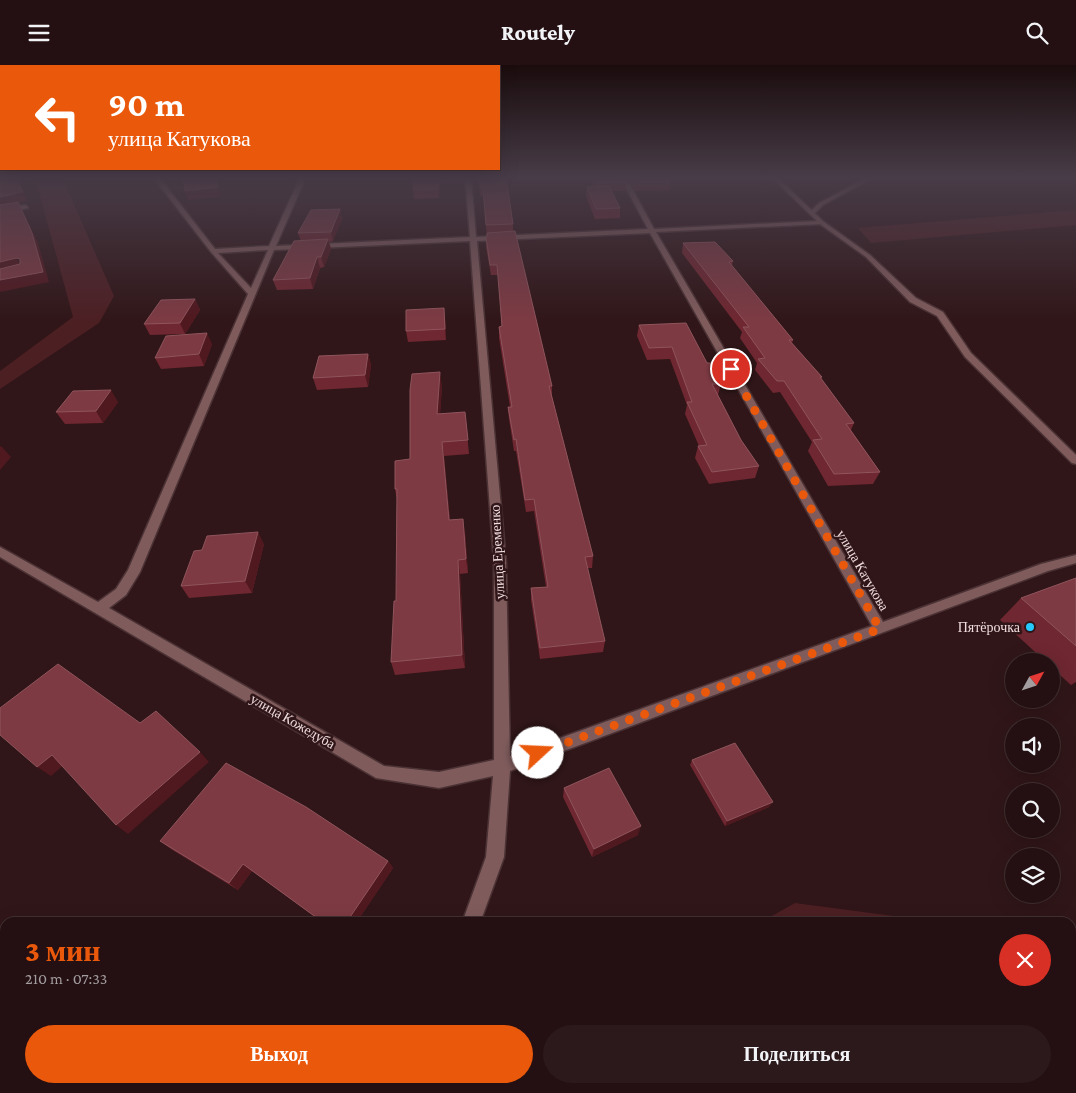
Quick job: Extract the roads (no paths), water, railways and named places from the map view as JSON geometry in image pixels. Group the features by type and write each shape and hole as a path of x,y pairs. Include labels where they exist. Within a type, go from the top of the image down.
{"street":[{"path":"193,225 252,295"},
{"path":"98,609 121,592 134,573 282,225"},
{"name":"улица Еременко","path":"471,225 500,563 502,766 495,857 473,917"},
{"name":"улица Катукова","path":"502,766 880,629 650,225"},
{"path":"213,251 472,237 780,225"},
{"path":"825,225 868,256 913,300 940,314 968,355 1076,461"},
{"name":"улица Кожедуба","path":"0,551 382,773 439,780 502,766"},
{"path":"880,629 1045,567 1076,559"}],"place":[{"name":"Пятёрочка","path":"1030,627"}]}
